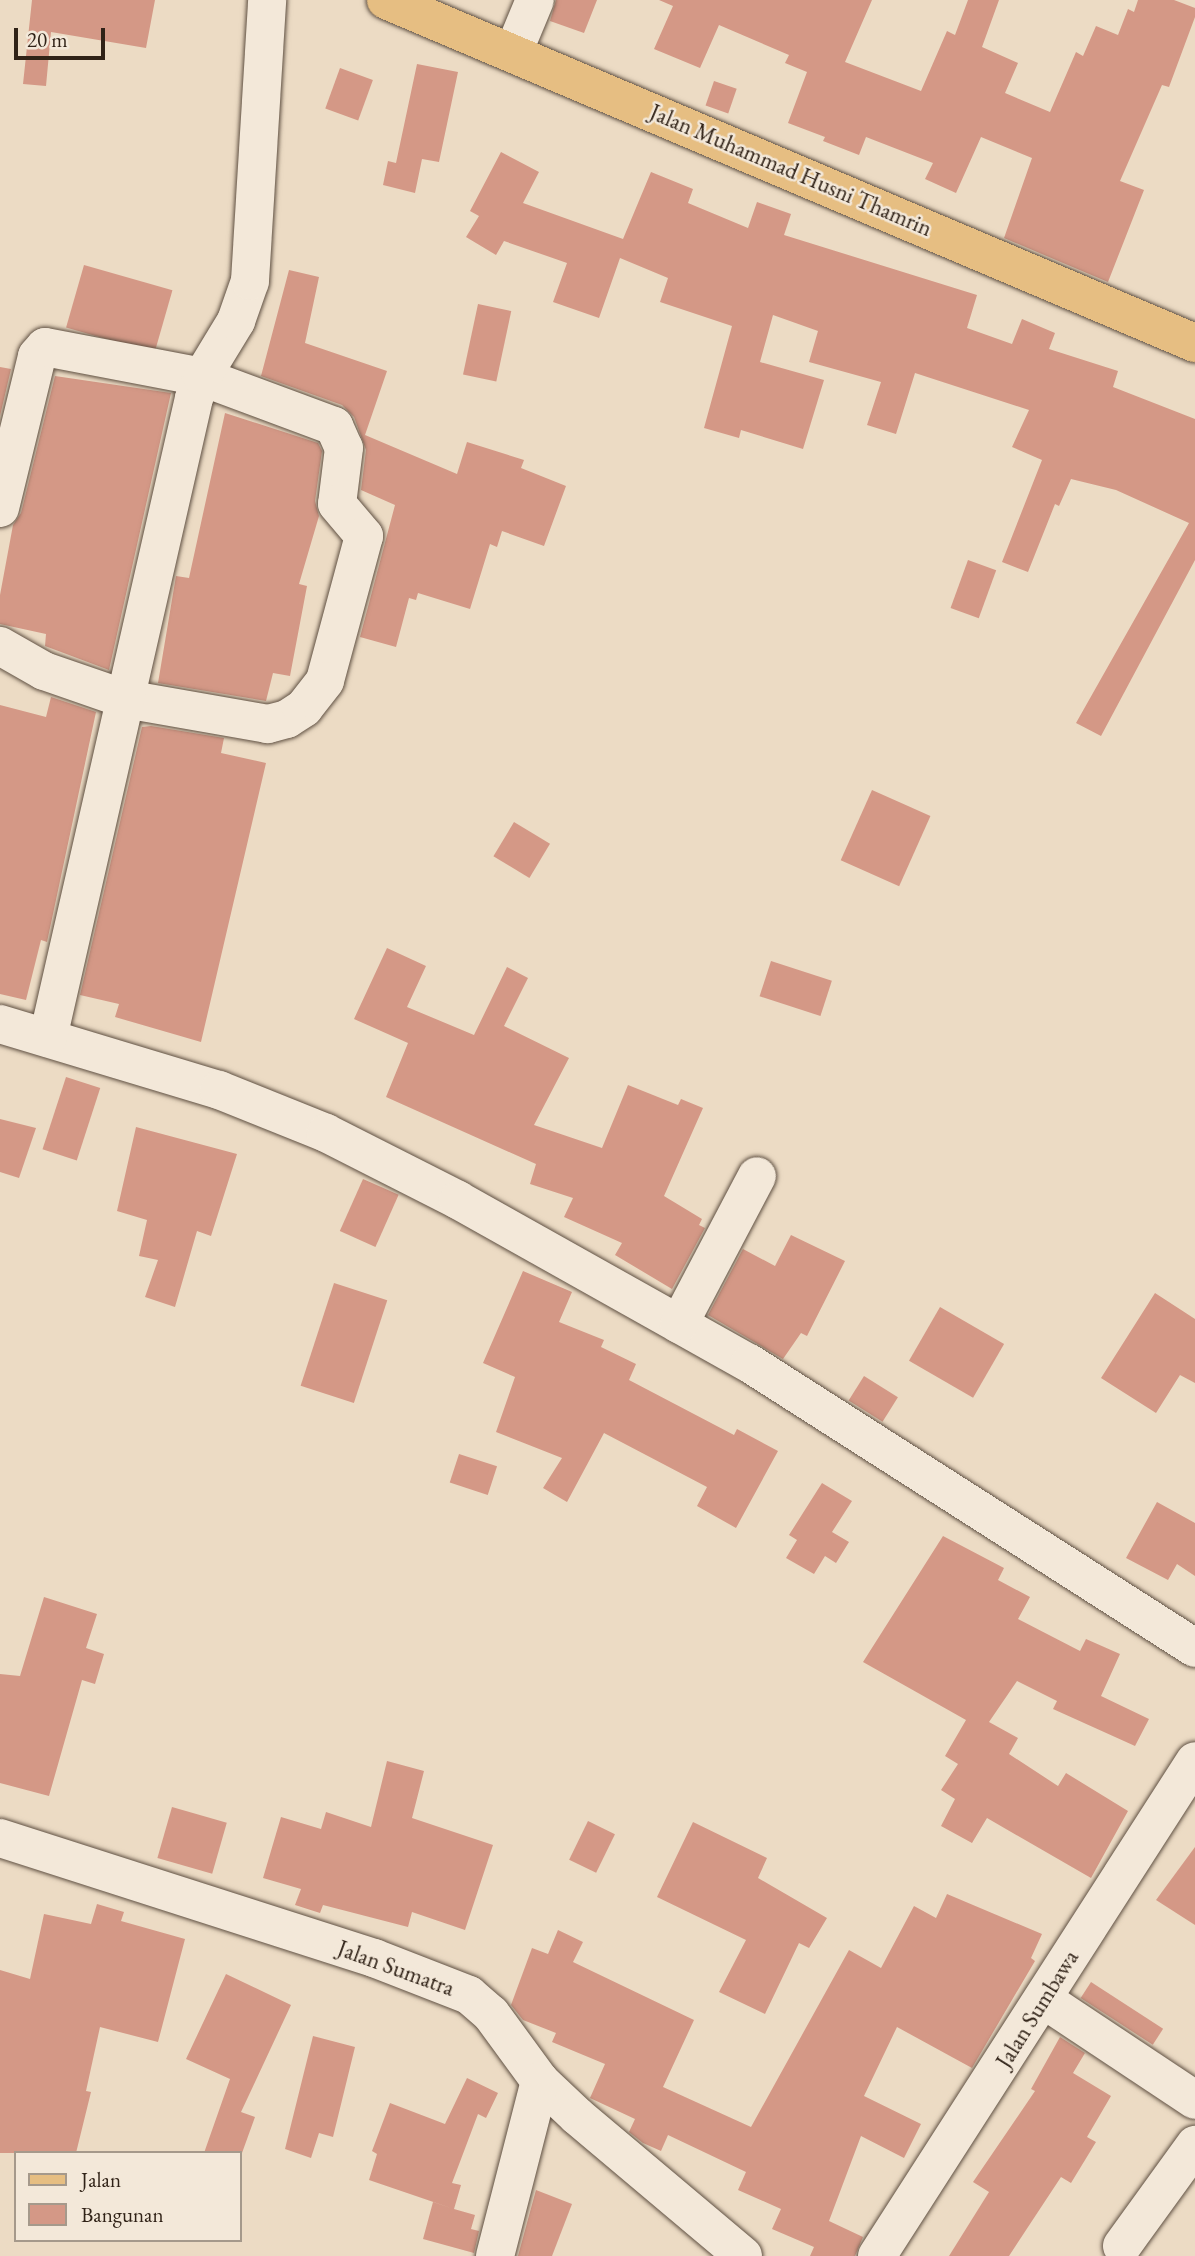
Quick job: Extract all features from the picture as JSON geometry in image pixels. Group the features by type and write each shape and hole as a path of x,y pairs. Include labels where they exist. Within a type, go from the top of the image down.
{"main road":[{"name":"Jalan Muhammad Husni Thamrin","path":"386,0 1192,335"}],"street":[{"path":"48,1038 202,377 236,321 250,281 267,0"},
{"path":"513,53 534,0"},
{"path":"0,508 42,348 202,377 334,426 341,433 344,448 337,504 363,533 333,660 320,689 304,708 268,724 125,699 44,671 0,646"},
{"path":"0,1024 219,1090 326,1133 458,1200 772,1377 1195,1648"},
{"path":"679,1324 757,1176"},
{"name":"Jalan Sumbawa","path":"877,2256 1195,1761"},
{"name":"Jalan Sumatra","path":"0,1838 374,1958 469,1995 491,2014 540,2081 631,2165 743,2256"},
{"path":"1043,1999 1195,2100"},
{"path":"495,2256 540,2081"},
{"path":"1122,2246 1195,2145"}],"building":[{"path":"32,0 155,0 146,48 51,32 46,86 23,84"},
{"path":"556,0 597,0 584,33 550,21"},
{"path":"659,0 872,0 845,62 921,91 947,31 955,35 968,0 999,0 982,47 1018,63 1005,93 1050,112 1076,52 1083,56 1096,26 1118,35 1128,9 1134,12 1138,0 1174,0 1195,8 1195,17 1169,87 1162,85 1120,181 1144,190 1108,282 1004,238 1032,158 981,137 956,193 925,179 933,163 866,137 859,155 823,141 825,137 788,123 807,72 785,63 789,55 719,25 700,68 654,49 673,6"},
{"path":"417,64 458,72 439,162 422,159 415,193 383,185 388,161 396,163"},
{"path":"340,68 373,80 358,120 325,108"},
{"path":"714,81 737,89 728,113 706,106"},
{"path":"501,152 539,172 523,203 623,239 651,172 693,189 688,203 748,228 757,202 791,214 784,235 977,295 967,328 1012,344 1022,319 1055,333 1049,349 1118,371 1113,387 1195,419 1195,560 1101,736 1076,723 1189,523 1116,490 1071,479 1059,506 1055,504 1028,572 1002,562 1042,460 1012,447 1029,410 915,373 896,434 867,425 881,382 809,362 818,331 773,315 760,362 824,380 803,449 741,430 739,438 704,428 732,326 660,302 668,278 620,258 599,318 553,302 567,263 504,241 496,255 466,237 479,216 470,211"},
{"path":"84,265 172,290 155,353 66,327"},
{"path":"289,270 319,277 305,343 387,371 365,435 457,474 467,442 524,460 521,468 566,486 544,546 502,531 497,547 490,544 470,609 418,593 416,600 409,598 396,647 360,637 395,505 361,490 366,450 354,417 342,405 261,376"},
{"path":"478,304 511,311 496,381 463,374"},
{"path":"0,367 11,369 0,416"},
{"path":"55,376 171,393 109,670 45,646 46,634 0,624 0,595 13,525 21,513"},
{"path":"225,413 318,443 322,451 315,501 319,516 299,584 307,586 290,676 273,673 266,701 158,683 176,576 189,578"},
{"path":"968,560 996,570 979,618 951,608"},
{"path":"51,697 96,712 47,942 41,940 26,1000 0,994 0,705 46,717"},
{"path":"151,726 224,738 221,753 266,763 201,1042 115,1017 119,1004 80,995 142,727"},
{"path":"872,790 930,816 899,886 841,860"},
{"path":"514,822 550,844 529,878 493,856"},
{"path":"387,948 426,966 407,1007 474,1035 507,967 528,978 504,1026 569,1058 534,1125 602,1148 628,1085 678,1105 681,1099 703,1108 664,1196 702,1219 699,1225 705,1228 672,1289 615,1255 622,1243 564,1217 573,1198 530,1184 536,1164 386,1097 408,1043 354,1019"},
{"path":"771,961 832,981 820,1016 760,996"},
{"path":"66,1077 100,1088 77,1160 43,1149"},
{"path":"0,1119 36,1128 19,1178 0,1172"},
{"path":"136,1127 237,1154 211,1236 197,1231 175,1307 145,1297 158,1260 139,1256 147,1220 117,1211"},
{"path":"363,1179 399,1195 375,1247 340,1231"},
{"path":"791,1235 845,1261 807,1336 801,1333 783,1359 708,1315 743,1249 775,1266"},
{"path":"523,1271 572,1292 559,1322 604,1340 601,1347 636,1364 629,1380 734,1435 737,1429 778,1451 736,1528 697,1506 707,1487 604,1433 567,1502 543,1488 562,1458 496,1432 515,1377 483,1363"},
{"path":"334,1283 387,1300 354,1403 301,1386"},
{"path":"1155,1293 1195,1319 1195,1383 1180,1375 1156,1413 1101,1378"},
{"path":"940,1307 1004,1344 973,1398 909,1361"},
{"path":"864,1376 898,1397 883,1422 849,1401"},
{"path":"459,1454 497,1466 488,1495 450,1483"},
{"path":"822,1483 852,1501 832,1532 849,1542 836,1563 825,1556 814,1574 786,1558 797,1540 789,1535"},
{"path":"1157,1502 1195,1523 1195,1576 1177,1564 1168,1580 1126,1558"},
{"path":"943,1536 1004,1568 998,1580 1030,1597 1018,1619 1080,1651 1086,1639 1120,1654 1101,1696 1149,1719 1135,1746 1053,1709 1057,1701 1017,1681 989,1722 1018,1738 1009,1754 1058,1786 1066,1773 1128,1811 1091,1878 987,1818 972,1843 941,1826 955,1799 941,1790 958,1764 945,1756 966,1720 863,1662"},
{"path":"44,1597 97,1614 86,1648 104,1654 95,1684 82,1680 49,1796 0,1783 0,1674 20,1676"},
{"path":"387,1761 424,1771 412,1818 493,1845 465,1930 412,1912 408,1927 323,1905 320,1913 295,1905 301,1889 263,1878 281,1817 321,1829 326,1812 371,1827"},
{"path":"172,1807 227,1823 212,1874 157,1858"},
{"path":"588,1821 615,1834 596,1873 569,1860"},
{"path":"693,1822 767,1858 758,1878 827,1918 809,1948 799,1943 765,2014 719,1992 746,1940 657,1897"},
{"path":"1195,1847 1195,1925 1156,1900"},
{"path":"947,1894 1042,1934 1031,1958 1035,1961 972,2068 897,2027 864,2096 921,2124 904,2158 861,2136 829,2221 863,2237 855,2256 810,2256 814,2247 772,2229 781,2209 738,2190 746,2172 668,2135 661,2151 643,2143 629,2132 635,2119 590,2098 605,2064 552,2042 556,2033 523,2020 511,2005 532,1948 548,1954 558,1930 583,1942 573,1962 694,2020 663,2087 751,2127 849,1950 881,1968 914,1906 936,1918"},
{"path":"97,1904 124,1912 121,1921 185,1939 158,2042 100,2027 86,2091 91,2092 76,2151 0,2153 0,1970 30,1979 44,1914 91,1924"},
{"path":"226,1974 291,2005 241,2112 255,2117 242,2153 205,2151 230,2079 186,2059"},
{"path":"1091,1982 1163,2029 1153,2045 1081,1998"},
{"path":"313,2036 355,2047 333,2137 319,2133 311,2158 285,2149"},
{"path":"1060,2037 1085,2053 1073,2073 1111,2096 1087,2137 1096,2142 1071,2183 1061,2177 1009,2256 949,2256 989,2192 973,2182 1035,2091 1031,2089"},
{"path":"467,2078 498,2093 486,2118 478,2114 452,2183 461,2185 454,2209 475,2215 471,2229 479,2231 474,2253 423,2239 433,2202 451,2208 369,2180 377,2154 372,2151 390,2103 445,2124"},
{"path":"536,2190 572,2204 552,2256 518,2256"}]}
